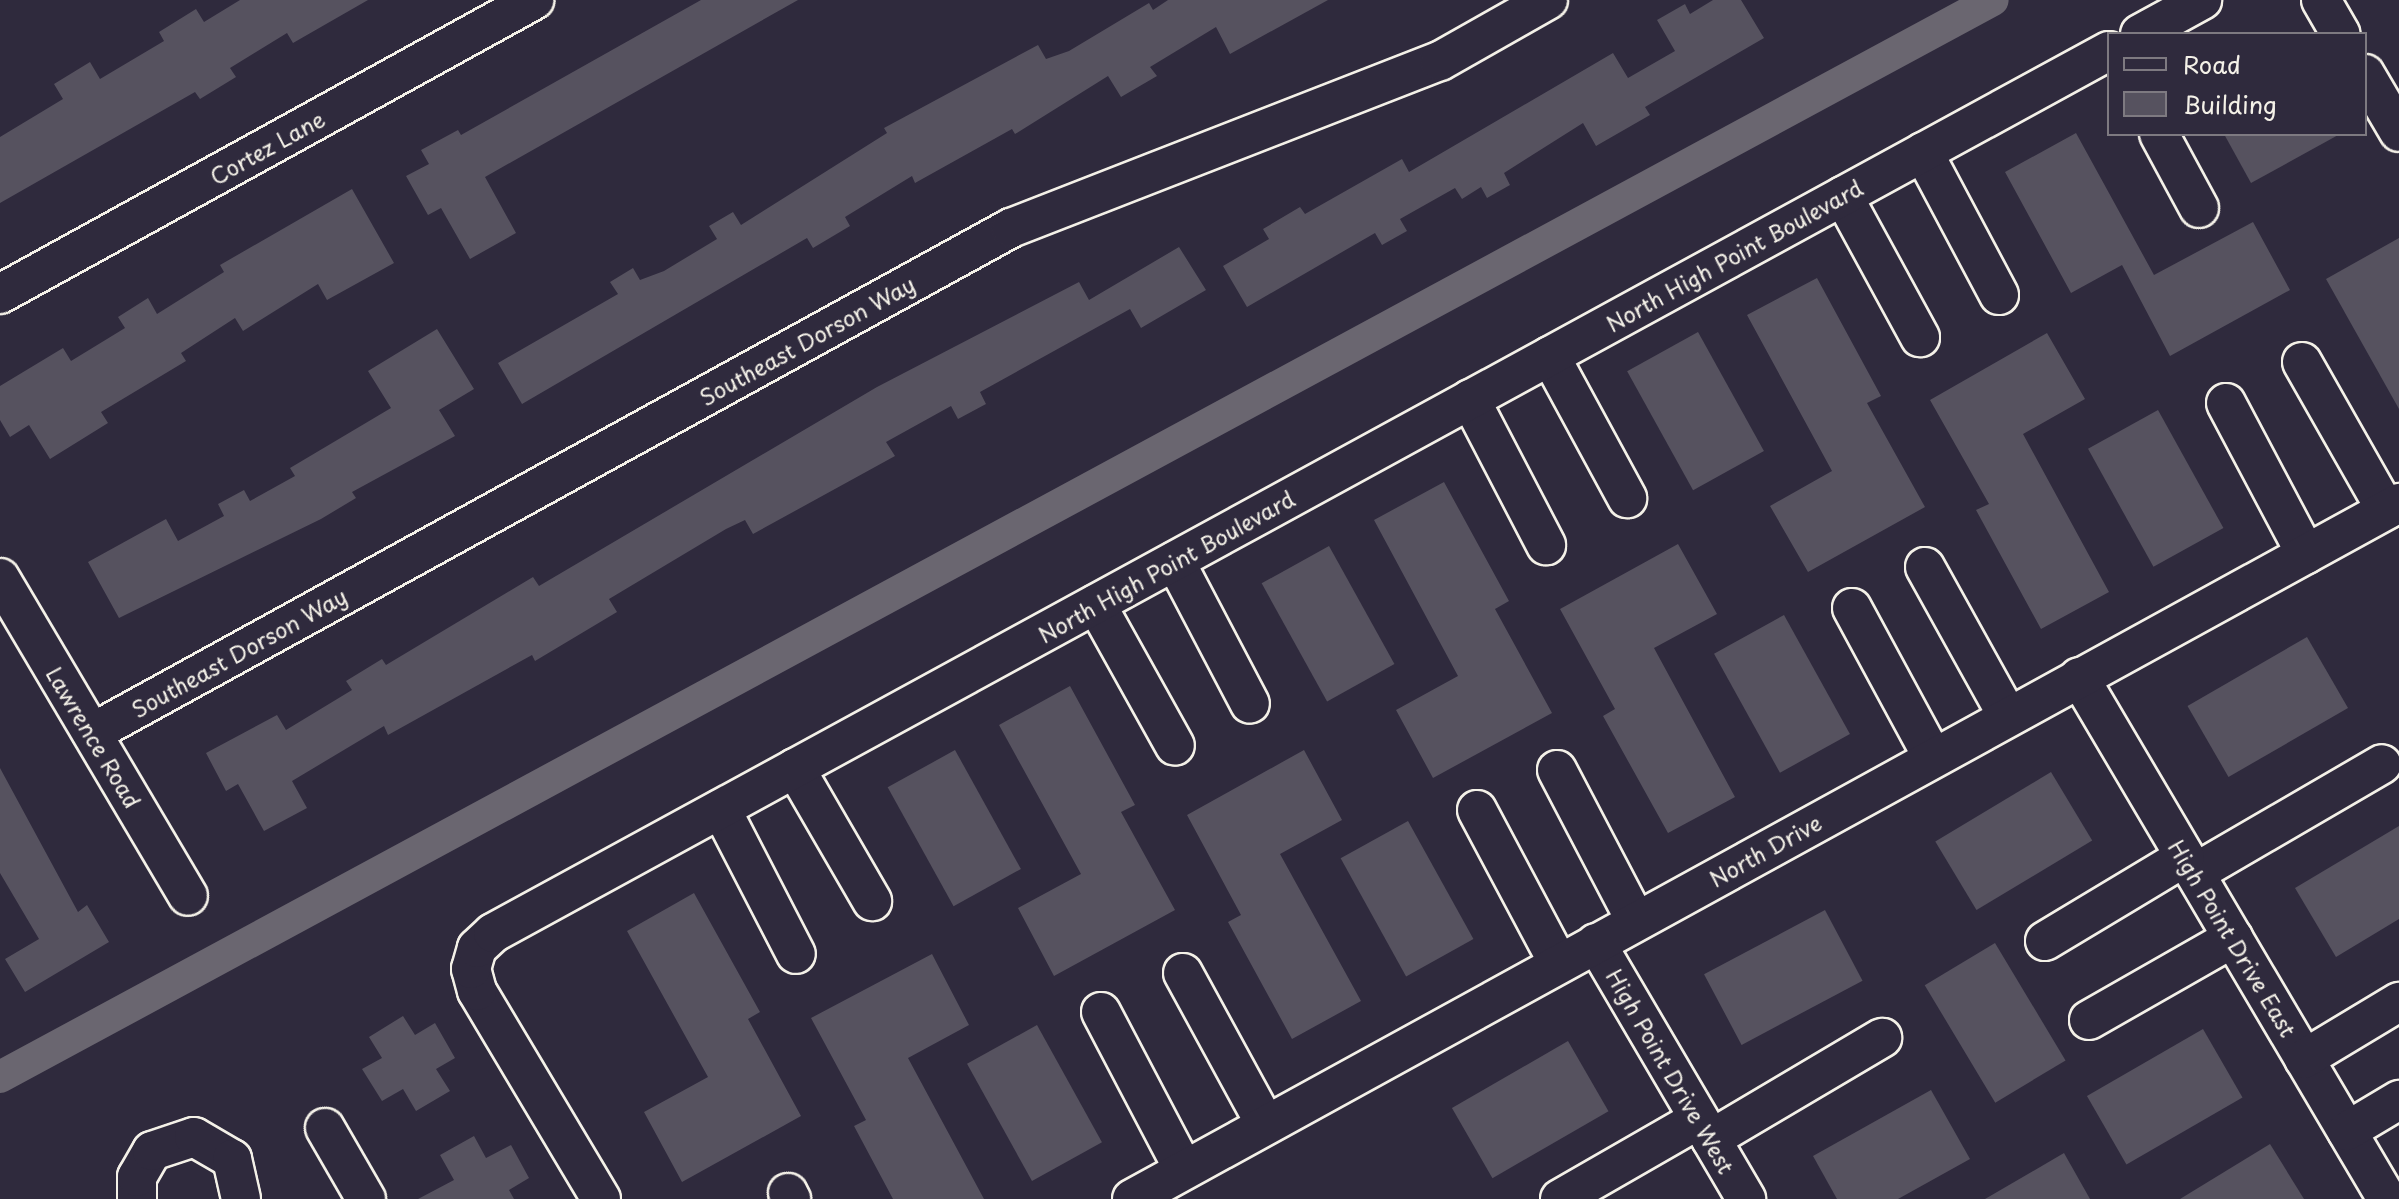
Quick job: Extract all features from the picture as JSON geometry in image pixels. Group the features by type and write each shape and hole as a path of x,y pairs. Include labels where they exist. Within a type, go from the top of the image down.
{"street":[{"name":"Cortez Lane","path":"0,294 534,0"},
{"name":"Southeast Dorson Way","path":"92,733 1011,228 1440,61 1548,0"},
{"path":"2144,32 2202,0"},
{"path":"2321,0 2340,32"},
{"name":"North High Point Boulevard","path":"601,1199 477,991 474,959 493,933 2107,52"},
{"path":"2367,77 2399,132"},
{"path":"2160,136 2199,208"},
{"path":"1923,152 1999,295"},
{"path":"1843,196 1920,337"},
{"path":"1550,356 1627,498"},
{"path":"2302,362 2393,506"},
{"path":"1470,399 1546,545"},
{"path":"2226,403 2306,554"},
{"name":"North Drive","path":"1132,1199 2393,506"},
{"path":"1175,561 1250,704"},
{"path":"1925,567 2008,717"},
{"name":"Lawrence Road","path":"0,578 188,896"},
{"path":"1096,604 1175,746"},
{"path":"1852,608 1933,758"},
{"name":"High Point Drive East","path":"2079,677 2387,1199"},
{"path":"2045,941 2382,764"},
{"path":"795,768 872,901"},
{"path":"1557,770 1636,921"},
{"path":"721,809 796,954"},
{"path":"1477,810 1559,964"},
{"path":"2089,1020 2233,938"},
{"name":"High Point Drive West","path":"1596,943 1746,1199"},
{"path":"1183,973 1266,1125"},
{"path":"2304,1059 2399,1002"},
{"path":"1101,1012 1184,1170"},
{"path":"1560,1199 1882,1038"},
{"path":"2347,1131 2399,1100"},
{"path":"325,1128 366,1199"},
{"path":"137,1199 137,1177 152,1151 194,1137 232,1159 241,1199"}],"building":[{"path":"240,0 368,0 293,43 287,33 230,68 236,77 200,99 195,92 0,203 0,137 63,99 54,84 90,62 100,79 164,41 159,32 196,9 204,22"},
{"path":"701,0 798,0 485,177 516,233 470,259 441,208 428,215 406,176 429,164 421,150 458,130 461,135"},
{"path":"1168,0 1328,0 1230,54 1216,27 1150,67 1157,76 1121,97 1108,76 1015,134 1012,129 915,183 912,176 845,217 850,226 813,248 807,238 522,404 498,363 618,294 610,282 633,268 640,280 664,271 717,239 709,226 733,212 741,225 887,133 884,128 1038,45 1046,59 1069,51 1149,3 1153,10"},
{"path":"1713,0 1741,0 1764,38 1645,107 1650,115 1596,146 1583,123 1504,173 1510,185 1487,198 1481,187 1462,199 1455,188 1400,219 1407,231 1382,245 1375,233 1247,307 1223,266 1269,239 1263,229 1300,207 1305,214 1402,159 1409,172 1613,53 1628,78 1675,51 1657,20 1685,4 1690,14"},
{"path":"2076,133 2154,275 2253,222 2290,290 2170,356 2122,265 2071,293 2005,172"},
{"path":"2225,136 2336,136 2251,183"},
{"path":"352,189 394,263 327,300 318,284 243,331 235,318 181,353 186,361 101,412 108,423 50,459 29,425 10,437 0,420 0,386 63,348 71,361 125,328 118,317 148,298 157,314 224,272 220,265"},
{"path":"2399,238 2399,409 2326,279"},
{"path":"1179,247 1206,290 1141,328 1130,309 980,392 986,404 958,419 951,406 886,442 895,456 753,534 745,520 726,529 609,599 617,612 535,661 532,655 388,735 384,726 292,781 307,808 264,831 238,784 226,791 206,753 277,715 286,730 352,690 346,681 382,659 386,665 533,577 539,586 877,387 1079,282 1089,300"},
{"path":"1817,278 1881,396 1867,403 1925,507 1808,572 1770,506 1832,471 1747,315"},
{"path":"437,329 474,389 439,410 455,436 352,492 356,498 321,519 119,618 88,562 166,519 178,541 224,516 218,504 244,490 250,501 295,476 290,468 391,408 368,371"},
{"path":"1698,332 1764,451 1693,490 1627,371"},
{"path":"2047,333 2085,399 2023,434 2109,592 2041,629 1976,510 1989,504 1930,400"},
{"path":"2158,410 2223,528 2153,567 2088,449"},
{"path":"1444,482 1509,601 1495,609 1552,713 1433,778 1396,710 1458,676 1374,520"},
{"path":"1678,544 1717,614 1654,648 1735,797 1668,833 1603,716 1615,709 1560,609"},
{"path":"1329,546 1394,664 1327,701 1262,583"},
{"path":"1784,615 1850,734 1780,773 1714,654"},
{"path":"2307,637 2348,708 2228,777 2187,706"},
{"path":"1070,686 1135,805 1121,812 1175,910 1054,976 1018,908 1081,874 999,725"},
{"path":"955,750 1021,869 954,906 888,787"},
{"path":"1304,750 1342,820 1280,854 1361,1001 1292,1039 1228,922 1241,915 1187,815"},
{"path":"0,768 78,912 87,905 109,942 25,992 5,959 39,939 0,873"},
{"path":"2051,772 2092,841 1976,910 1935,842"},
{"path":"1408,821 1473,939 1406,976 1341,858"},
{"path":"2399,826 2399,919 2336,957 2295,888"},
{"path":"694,893 760,1012 748,1019 801,1116 682,1182 644,1112 708,1077 627,931"},
{"path":"1825,910 1863,981 1742,1045 1704,974"},
{"path":"1995,943 2066,1060 1995,1103 1925,985"},
{"path":"932,954 969,1025 908,1058 984,1199 893,1199 854,1126 866,1120 811,1018"},
{"path":"403,1016 415,1035 435,1023 455,1058 436,1069 450,1091 416,1111 403,1089 382,1101 362,1069 382,1058 369,1037"},
{"path":"1037,1025 1102,1142 1032,1181 967,1064"},
{"path":"2203,1029 2242,1097 2126,1164 2087,1096"},
{"path":"1568,1041 1608,1111 1492,1178 1452,1108"},
{"path":"1931,1090 1970,1159 1898,1199 1837,1199 1813,1156"},
{"path":"474,1136 486,1158 511,1145 529,1178 509,1190 514,1199 418,1199 454,1180 440,1155"},
{"path":"2270,1144 2304,1199 2180,1199"},
{"path":"2064,1153 2090,1199 1985,1199"}],"waterway":[{"path":"0,1077 1993,0"}]}
